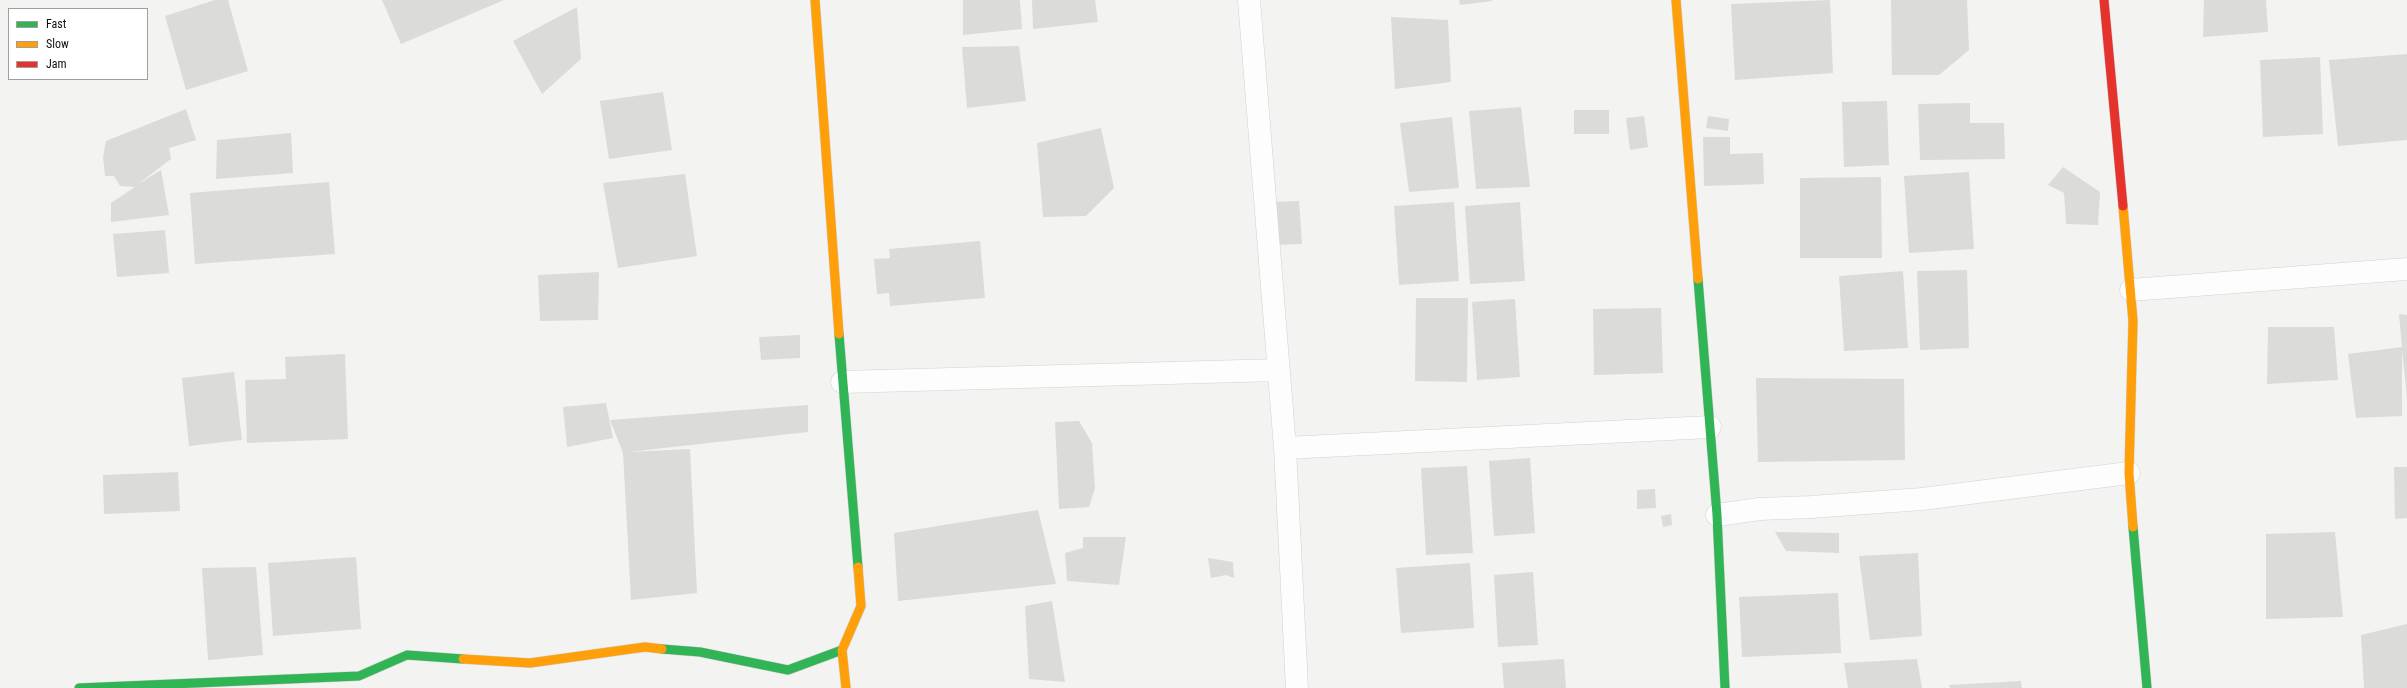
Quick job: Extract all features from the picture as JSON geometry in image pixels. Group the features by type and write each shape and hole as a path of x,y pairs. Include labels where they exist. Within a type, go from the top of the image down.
{"street":[{"path":"815,0 842,382 861,606 842,650 846,688"},
{"path":"1249,0 1285,448 1297,688"},
{"path":"1676,0 1717,515 1725,688"},
{"path":"2104,0 2133,321 2129,474 2147,688"},
{"path":"2131,290 2407,269"},
{"path":"842,382 1278,370"},
{"path":"1285,448 1710,427"},
{"path":"1717,515 1760,508 1811,507 1922,500 2129,474"},
{"path":"79,688 359,676 407,655 530,663 644,647 700,652 788,670 842,650"}],"building":[{"path":"215,0 228,0 248,71 186,90 165,16"},
{"path":"382,0 504,0 401,44"},
{"path":"963,0 1020,0 1022,29 963,35"},
{"path":"1032,0 1095,0 1098,22 1033,29"},
{"path":"1459,0 1492,0 1492,1 1460,5"},
{"path":"1830,0 1833,73 1735,80 1731,4"},
{"path":"1891,0 1967,0 1969,50 1939,75 1892,75"},
{"path":"2204,0 2266,0 2268,32 2203,37"},
{"path":"577,7 581,59 542,94 513,41"},
{"path":"1391,17 1448,20 1451,82 1395,89"},
{"path":"1019,46 1026,101 967,108 962,47"},
{"path":"2407,54 2407,140 2338,146 2329,60"},
{"path":"2320,57 2323,134 2263,137 2260,60"},
{"path":"663,92 672,150 609,159 600,101"},
{"path":"1887,101 1889,165 1844,167 1842,102"},
{"path":"1970,103 1970,123 2004,123 2005,159 1920,160 1918,104"},
{"path":"1521,107 1530,187 1476,189 1469,111"},
{"path":"186,109 196,140 169,148 171,159 138,184 161,170 169,215 111,222 111,203 135,187 120,186 114,176 105,176 103,157 106,141"},
{"path":"1574,110 1609,110 1609,134 1574,134"},
{"path":"1644,116 1648,147 1630,150 1626,118"},
{"path":"1708,116 1729,119 1728,131 1706,128"},
{"path":"1452,117 1459,188 1409,192 1400,123"},
{"path":"1101,128 1114,188 1086,216 1043,217 1037,143"},
{"path":"291,133 293,173 216,179 217,140"},
{"path":"1703,137 1730,137 1730,154 1763,153 1764,184 1704,186"},
{"path":"2063,167 2100,192 2098,225 2066,224 2064,193 2048,185"},
{"path":"1969,172 1974,249 1909,253 1904,176"},
{"path":"685,174 697,256 618,268 603,183"},
{"path":"1881,177 1882,258 1800,258 1800,178"},
{"path":"329,182 335,254 195,264 190,193"},
{"path":"1299,201 1302,244 1276,245 1273,202"},
{"path":"1454,202 1459,281 1399,285 1394,206"},
{"path":"1520,202 1525,281 1470,284 1465,206"},
{"path":"165,230 169,273 117,277 113,234"},
{"path":"980,241 985,298 890,306 889,293 877,294 874,259 890,258 889,249"},
{"path":"1967,270 1969,348 1920,350 1917,271"},
{"path":"1903,271 1908,348 1844,351 1839,276"},
{"path":"599,272 598,320 540,321 538,275"},
{"path":"1416,298 1468,298 1467,382 1415,381"},
{"path":"1515,299 1520,377 1477,380 1472,302"},
{"path":"1661,308 1663,373 1594,375 1593,309"},
{"path":"2399,314 2407,315 2407,397 2402,350 2402,416 2356,418 2348,354 2402,347"},
{"path":"2268,327 2334,327 2338,380 2267,384"},
{"path":"800,335 800,358 761,360 759,337"},
{"path":"345,354 348,439 247,443 245,380 286,379 285,357"},
{"path":"234,372 242,440 189,446 182,378"},
{"path":"1756,378 1904,379 1905,460 1758,462"},
{"path":"606,403 613,438 567,447 563,407"},
{"path":"808,405 808,432 628,452 690,449 697,593 631,600 623,453 610,420"},
{"path":"1079,421 1092,443 1095,488 1089,507 1059,509 1055,422"},
{"path":"1530,458 1535,533 1494,536 1489,461"},
{"path":"1467,466 1473,553 1426,555 1421,468"},
{"path":"2394,467 2407,467 2407,518 2395,519"},
{"path":"178,472 180,511 104,514 103,475"},
{"path":"1655,489 1656,508 1637,509 1637,490"},
{"path":"1038,510 1056,584 898,601 894,533"},
{"path":"1671,514 1672,525 1663,527 1661,516"},
{"path":"1775,532 1839,533 1839,553 1786,551"},
{"path":"2335,532 2343,617 2266,619 2266,534"},
{"path":"1083,537 1126,537 1119,585 1067,581 1065,553 1083,548"},
{"path":"1918,553 1922,636 1870,640 1859,556"},
{"path":"356,557 361,629 273,636 268,563"},
{"path":"1208,558 1233,562 1234,578 1226,575 1211,578"},
{"path":"1470,563 1474,628 1401,633 1396,568"},
{"path":"256,567 263,655 208,660 202,568"},
{"path":"1533,572 1538,645 1498,647 1494,575"},
{"path":"1838,593 1841,653 1742,657 1739,597"},
{"path":"1052,601 1065,682 1029,679 1025,606"},
{"path":"2407,624 2407,688 2364,688 2361,635"},
{"path":"1564,659 1566,688 1504,688 1502,663"},
{"path":"1917,659 1922,688 1848,688 1844,663"},
{"path":"2021,681 2022,688 1950,688 1949,685"}],"traffic: fast":[{"path":"1698,279 1717,515 1725,688"},
{"path":"839,334 858,567"},
{"path":"2133,527 2147,688"},
{"path":"662,649 700,652 788,670 842,650"},
{"path":"79,688 359,676 407,655 463,659"}],"traffic: slow":[{"path":"815,0 839,334"},
{"path":"1676,0 1698,279"},
{"path":"2123,206 2133,321 2129,473 2133,527"},
{"path":"846,688 842,650 861,606 858,567"},
{"path":"463,659 530,663 645,647 662,649"}],"traffic: jam":[{"path":"2104,0 2123,206"}]}
